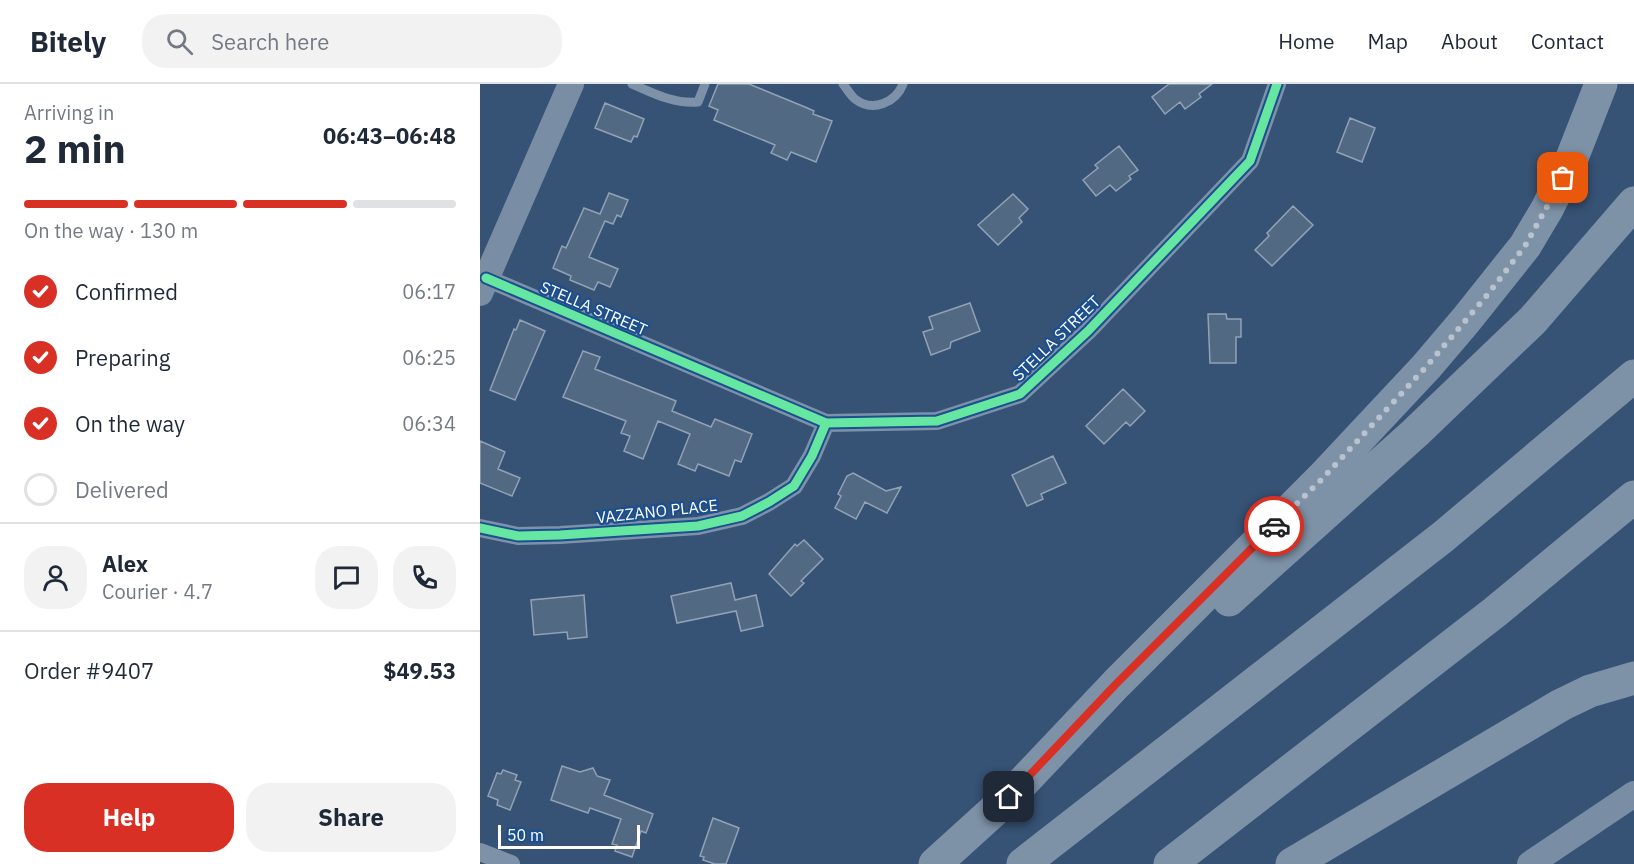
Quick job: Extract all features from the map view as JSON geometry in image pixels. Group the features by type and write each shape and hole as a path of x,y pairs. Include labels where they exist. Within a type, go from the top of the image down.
{"highway":[{"path":"1009,797 1116,684 1323,478 1426,367 1492,289 1525,246 1547,208 1575,153 1601,84"},
{"path":"935,864 1424,425 1533,320 1634,203"},
{"path":"1023,864 1444,536 1634,376"},
{"path":"1170,864 1495,612 1634,497"},
{"path":"1292,864 1561,705 1590,691 1634,678"}],"main road":[{"path":"483,286 571,84"},
{"path":"1530,864 1634,794"}],"street":[{"name":"STELLA STREET","path":"483,286 826,423 937,421 1020,394 1088,331 1250,160 1277,84"},
{"name":"VAZZANO PLACE","path":"480,528 518,536 560,535 698,526 742,516 794,486 812,456 826,423"},
{"path":"480,852 511,864"}],"lane":[{"path":"632,84 666,99 687,103 698,102 705,84"},
{"path":"843,84 856,100 872,105 889,103 899,94 903,84"}],"building":[{"path":"718,84 749,84 814,111 813,114 832,121 816,162 791,152 787,160 771,153 775,145 714,120 718,110 709,106"},
{"path":"1169,84 1212,84 1199,94 1201,97 1185,109 1180,102 1165,114 1152,97"},
{"path":"605,103 644,119 637,137 634,136 631,142 595,128"},
{"path":"1350,118 1375,128 1362,162 1337,152"},
{"path":"1119,146 1138,170 1129,176 1131,179 1116,191 1110,185 1096,196 1083,180 1098,168 1095,165"},
{"path":"609,193 628,200 621,217 617,215 613,224 605,221 589,257 618,269 610,287 598,282 594,290 570,280 571,276 553,268 562,246 566,248 584,208 600,214"},
{"path":"1013,194 1028,209 1019,218 1022,222 998,245 978,225"},
{"path":"1293,206 1313,225 1272,266 1255,250 1269,236 1267,233"},
{"path":"970,303 980,331 951,342 950,348 931,355 923,332 933,329 929,317"},
{"path":"1208,314 1226,314 1227,319 1241,319 1241,337 1236,337 1236,363 1210,363"},
{"path":"520,320 545,331 515,400 490,390 514,329 516,330"},
{"path":"583,351 600,357 595,369 676,401 672,411 711,427 715,419 752,434 741,462 735,460 729,476 698,464 695,471 678,464 690,434 658,421 643,459 624,451 630,436 621,433 626,421 563,397"},
{"path":"1123,389 1145,411 1130,426 1126,422 1104,444 1086,426"},
{"path":"480,441 505,452 498,469 520,478 512,496 480,483"},
{"path":"1053,456 1066,483 1041,494 1043,499 1027,506 1012,475"},
{"path":"853,473 886,491 901,487 887,513 865,502 856,519 835,508 841,496 838,494 847,476"},
{"path":"804,540 823,559 801,581 804,583 791,596 769,574 795,544 797,546"},
{"path":"731,583 735,600 756,595 763,626 741,631 736,611 677,623 671,596"},
{"path":"584,595 587,637 568,639 567,632 534,635 531,600"},
{"path":"562,766 580,772 593,768 597,776 610,780 604,795 653,814 646,833 641,831 632,857 615,851 617,845 612,844 621,819 590,808 588,813 551,800"},
{"path":"503,770 517,775 515,780 521,782 510,810 497,805 498,800 488,796 497,773 501,774"},
{"path":"713,818 739,828 726,864 715,864 703,860 704,857 700,856"}],"cycle path":[{"path":"486,278 826,423 937,421 1020,394 1088,331 1250,161 1277,84"},
{"path":"480,528 518,536 560,535 698,526 742,516 794,486 812,456 826,423"}],"way so far":[{"path":"1274,526 1323,478 1426,367 1499,281 1525,246 1563,178"}],"route":[{"path":"1009,797 1116,684 1274,526"}]}
